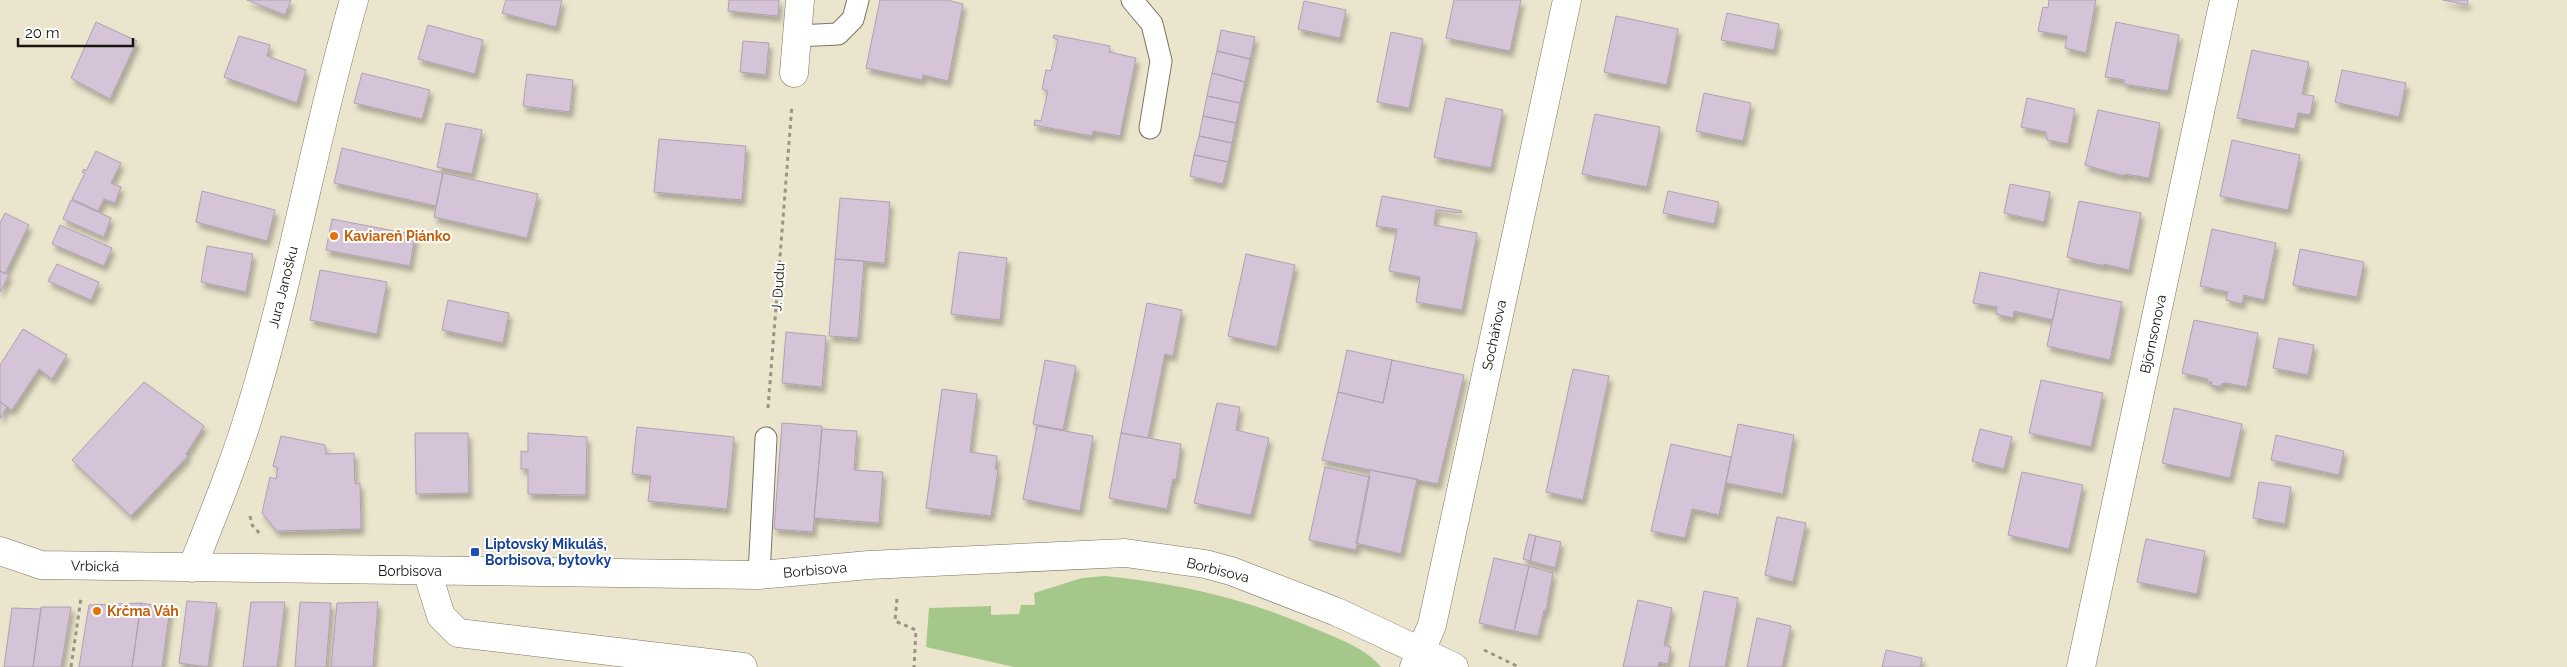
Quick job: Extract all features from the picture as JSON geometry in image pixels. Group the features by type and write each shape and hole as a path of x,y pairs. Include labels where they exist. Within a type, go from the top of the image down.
{"street":[{"name":"Jura Janošku","path":"192,568 228,478 251,408 274,325 354,0"},
{"path":"794,73 800,0"},
{"name":"Socháňova","path":"1417,659 1432,624 1567,0"},
{"name":"Björnsonova","path":"2081,667 2224,0"},
{"name":"Vrbická","path":"0,552 41,565 192,568"},
{"name":"Borbisova","path":"192,568 759,575 869,565 1125,553 1205,564 1231,571 1337,612 1417,659 1454,667"},
{"path":"427,572 441,616 458,634 743,667"}],"lane":[{"path":"797,36 838,34 853,19 858,0"},
{"path":"1132,0 1152,24 1161,61 1150,128"},
{"path":"759,575 766,438"}],"path":[{"name":"J. Dudu","path":"766,438 794,73"},
{"path":"71,667 82,590"},
{"path":"889,596 898,599 895,621 916,630 914,667"}],"green space":[{"path":"1105,576 1189,589 1243,602 1347,642 1369,655 1381,667 1014,667 926,647 929,608 991,606 991,615 1019,614 1021,605 1035,605 1034,593 1082,578"}],"building":[{"path":"247,0 291,0 285,15"},
{"path":"506,0 562,0 556,27 502,13"},
{"path":"729,0 779,0 778,16 728,11"},
{"path":"880,0 947,0 963,4 948,81 923,75 922,80 866,68"},
{"path":"1454,0 1521,0 1510,51 1446,38"},
{"path":"2049,0 2096,0 2086,53 2065,48 2067,36 2038,31 2043,7 2048,8"},
{"path":"2443,0 2468,0 2467,5"},
{"path":"1304,1 1346,10 1340,38 1298,29"},
{"path":"1727,13 1779,24 1774,50 1721,40"},
{"path":"1616,16 1678,29 1667,85 1604,72"},
{"path":"96,22 137,41 110,99 71,78"},
{"path":"2116,22 2179,35 2168,91 2124,84 2124,80 2105,77"},
{"path":"428,25 483,40 475,74 418,59"},
{"path":"1221,30 1255,37 1250,59 1217,51"},
{"path":"1391,32 1423,39 1409,108 1377,102"},
{"path":"1054,35 1110,46 1109,52 1136,58 1120,136 1093,131 1092,136 1034,125 1035,120 1041,121 1048,91 1042,89 1046,70 1051,71 1058,40 1053,38"},
{"path":"239,36 270,45 267,56 306,70 297,103 224,77"},
{"path":"743,41 769,43 766,75 740,72"},
{"path":"2252,50 2309,62 2302,94 2314,96 2310,115 2298,113 2295,129 2237,118"},
{"path":"1217,51 1250,59 1245,82 1212,73"},
{"path":"2342,70 2406,83 2399,117 2335,102"},
{"path":"362,73 430,90 422,119 354,103"},
{"path":"1212,73 1245,82 1240,103 1207,96"},
{"path":"527,74 573,80 570,112 523,106"},
{"path":"1704,93 1751,103 1743,141 1696,131"},
{"path":"1207,96 1240,103 1236,123 1203,116"},
{"path":"1446,98 1503,110 1491,168 1434,157"},
{"path":"2027,98 2075,109 2068,144 2047,140 2046,132 2021,127"},
{"path":"2098,110 2160,123 2149,178 2125,174 2124,176 2085,165"},
{"path":"1595,114 1660,127 1647,187 1582,174"},
{"path":"1203,116 1236,123 1232,143 1199,136"},
{"path":"446,123 482,130 472,174 437,167"},
{"path":"1199,136 1232,143 1228,162 1194,155"},
{"path":"659,139 746,146 742,200 654,192"},
{"path":"2232,140 2300,155 2288,210 2220,196"},
{"path":"342,148 443,173 436,206 334,183"},
{"path":"96,151 121,163 111,183 121,187 115,203 104,199 98,211 72,199 85,173 82,172 84,169 86,171"},
{"path":"1194,155 1228,162 1223,184 1190,176"},
{"path":"443,173 538,194 527,238 434,217"},
{"path":"2010,184 2050,192 2044,222 2004,213"},
{"path":"202,191 275,210 267,241 196,222"},
{"path":"1668,191 1719,202 1714,224 1663,213"},
{"path":"1382,196 1462,211 1461,213 1436,210 1434,225 1477,233 1462,310 1416,302 1420,277 1389,271 1397,229 1376,226"},
{"path":"840,198 890,202 885,263 835,259"},
{"path":"71,200 111,218 104,237 63,219"},
{"path":"2079,201 2141,213 2129,270 2067,257"},
{"path":"5,213 29,225 5,274 0,271 0,223"},
{"path":"332,219 415,235 410,266 326,250"},
{"path":"60,225 112,248 104,266 52,244"},
{"path":"2212,229 2276,243 2264,300 2244,295 2242,304 2226,300 2228,292 2200,286"},
{"path":"207,246 253,254 246,292 201,282"},
{"path":"2300,249 2364,262 2357,297 2293,285"},
{"path":"959,252 1007,258 1000,320 951,314"},
{"path":"1246,254 1295,265 1277,347 1228,336"},
{"path":"835,259 864,261 858,338 829,336"},
{"path":"57,264 99,282 91,300 48,281"},
{"path":"320,270 387,282 377,334 310,320"},
{"path":"0,271 9,275 0,292"},
{"path":"1980,272 2059,289 2053,320 2014,311 2013,318 1996,314 1997,307 1973,303"},
{"path":"2059,289 2122,302 2110,360 2047,346"},
{"path":"448,300 509,313 503,343 442,330"},
{"path":"1147,303 1182,310 1173,356 1165,354 1148,438 1121,433"},
{"path":"2194,320 2258,333 2247,387 2226,383 2221,384 2221,387 2211,385 2212,382 2207,382 2208,379 2182,373"},
{"path":"23,329 67,355 52,379 39,369 12,410 0,402 0,365"},
{"path":"786,332 826,336 822,387 782,383"},
{"path":"2279,338 2314,345 2308,375 2273,368"},
{"path":"1347,350 1392,360 1383,403 1338,392"},
{"path":"1045,360 1076,366 1063,430 1033,424"},
{"path":"1392,360 1464,375 1438,484 1322,460 1338,392 1383,403"},
{"path":"1573,369 1609,376 1583,500 1546,492"},
{"path":"2041,380 2103,393 2091,447 2029,433"},
{"path":"144,382 204,426 186,454 188,456 131,516 72,460"},
{"path":"942,389 977,394 970,452 997,456 995,469 998,470 991,516 926,508"},
{"path":"0,402 7,407 0,419"},
{"path":"1217,403 1240,407 1236,430 1269,438 1251,515 1194,503"},
{"path":"2174,408 2242,424 2230,478 2162,463"},
{"path":"782,423 822,426 813,532 774,529"},
{"path":"1738,424 1794,435 1783,494 1726,483"},
{"path":"1037,426 1093,436 1080,511 1023,499"},
{"path":"637,427 734,437 727,509 648,501 651,476 632,474"},
{"path":"822,429 857,431 854,470 883,472 879,523 814,518"},
{"path":"1980,429 2012,437 2004,469 1972,461"},
{"path":"415,433 468,433 469,493 416,494"},
{"path":"528,433 587,437 586,495 528,494 528,469 521,469 521,451 528,452"},
{"path":"1121,433 1181,444 1176,480 1173,479 1167,509 1109,498"},
{"path":"2276,435 2344,451 2339,475 2271,460"},
{"path":"281,436 325,445 326,454 354,453 355,484 360,483 361,529 277,531 262,513 270,477 276,479 278,468 273,466"},
{"path":"1671,444 1731,457 1719,515 1692,509 1685,538 1651,531"},
{"path":"1325,467 1370,477 1356,550 1309,540"},
{"path":"1370,470 1417,479 1401,554 1356,543"},
{"path":"2022,472 2083,485 2069,549 2008,535"},
{"path":"2259,482 2291,487 2285,524 2253,518"},
{"path":"1777,517 1806,523 1793,582 1765,575"},
{"path":"1529,534 1536,536 1530,561 1523,559"},
{"path":"1536,536 1561,542 1555,568 1530,561"},
{"path":"2146,539 2205,551 2197,594 2137,582"},
{"path":"1494,558 1529,566 1514,631 1479,623"},
{"path":"1529,566 1553,573 1546,611 1544,610 1538,636 1514,631"},
{"path":"1704,591 1738,598 1725,667 1689,667"},
{"path":"1638,600 1672,608 1664,645 1671,647 1668,664 1659,662 1658,667 1623,667"},
{"path":"187,601 217,603 208,667 179,663"},
{"path":"251,602 285,602 277,667 243,667"},
{"path":"300,602 331,603 326,667 295,667"},
{"path":"378,602 373,667 331,667 337,603"},
{"path":"141,603 170,608 162,667 132,667"},
{"path":"141,603 132,667 79,667 89,605"},
{"path":"41,607 71,607 61,667 33,667"},
{"path":"12,608 41,609 33,667 4,667"},
{"path":"1757,618 1791,626 1782,667 1747,667"},
{"path":"1886,650 1922,658 1920,667 1882,667"}],"place":[{"name":"Kaviareň Piánko","path":"334,236"},
{"name":"Liptovský Mikuláš, Borbisova, bytovky","path":"475,552"},
{"name":"Krčma Váh","path":"97,611"}]}
